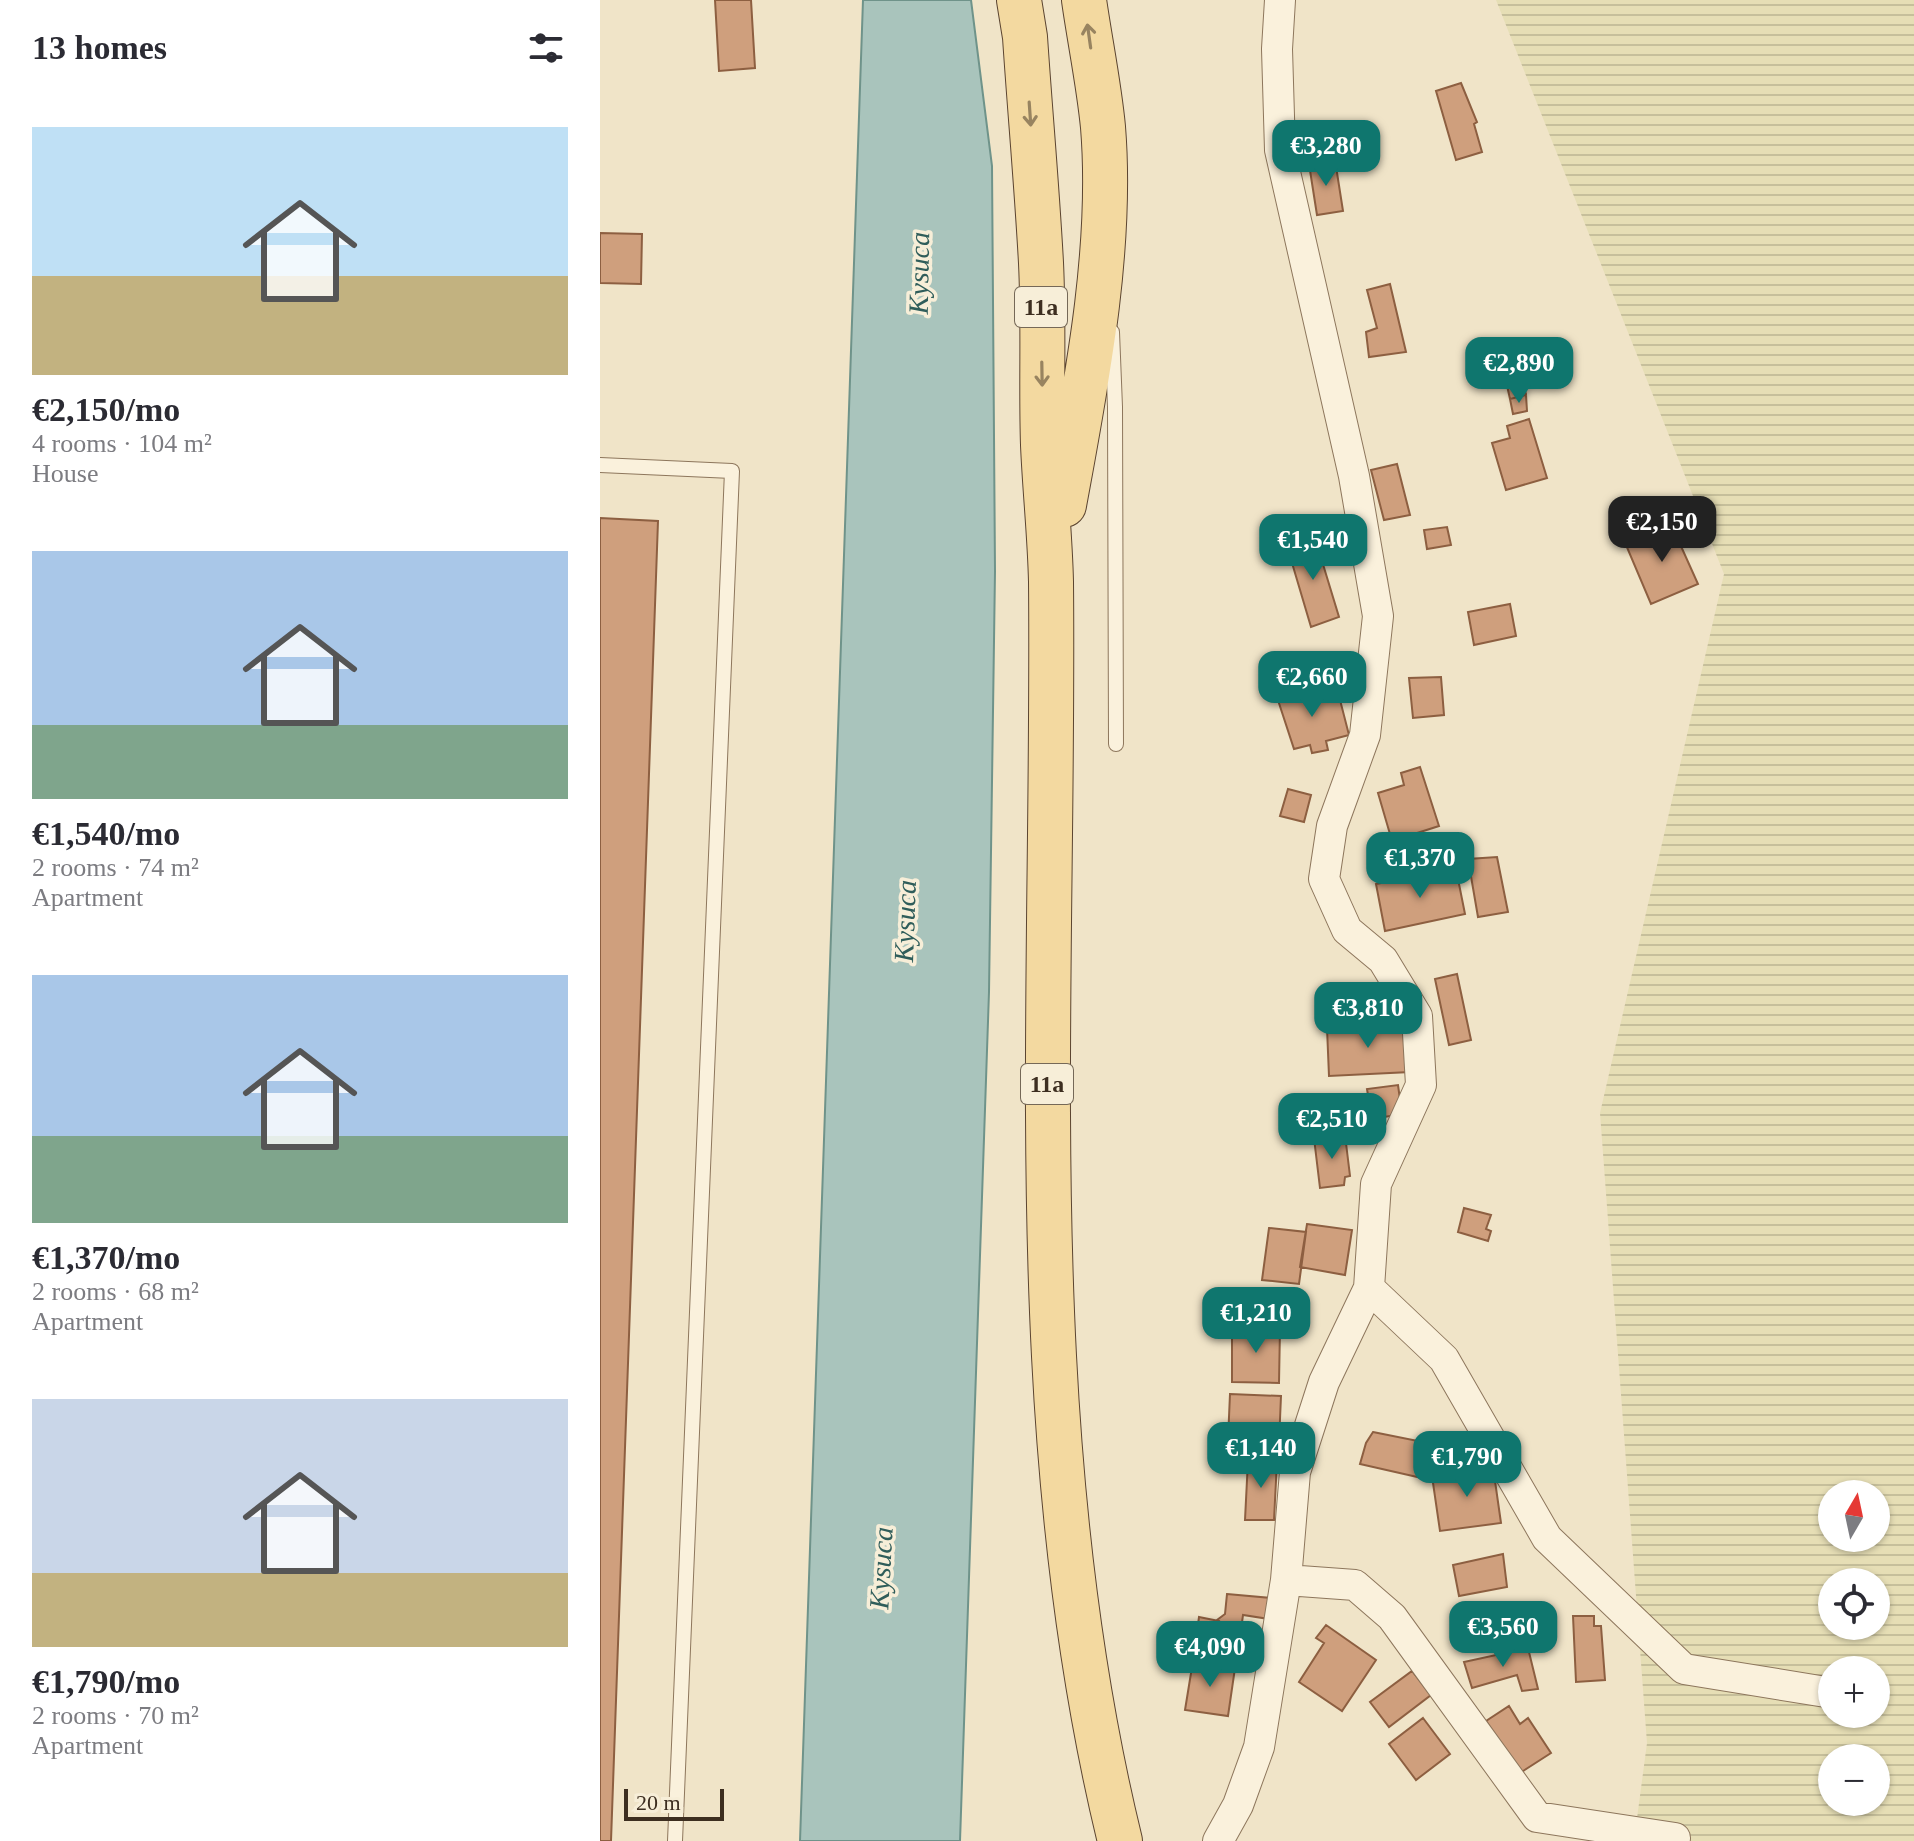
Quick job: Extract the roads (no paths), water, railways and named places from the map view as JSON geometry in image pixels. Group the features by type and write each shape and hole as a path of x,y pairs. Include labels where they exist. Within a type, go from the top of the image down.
{"main road":[{"name":"11a","path":"1019,0 1025,37 1041,264 1043,446 1051,578 1047,992 1050,1308 1073,1590 1120,1841"},
{"name":"11a","path":"1051,578 1082,405 1104,227 1103,128 1084,0"}],"street":[{"path":"1218,1841 1238,1805 1259,1747 1286,1580 1295,1472 1324,1382 1369,1288 1376,1184 1421,1085 1417,1016 1383,960 1347,930 1324,879 1332,826 1365,735 1378,616 1354,476 1280,150 1277,49 1280,0"},
{"path":"1369,1288 1444,1359 1547,1538 1684,1669 1818,1691"},
{"path":"1286,1580 1355,1585 1392,1617 1530,1829 1675,1838"}],"lane":[{"path":"1103,128 1115,407 1116,744"},
{"path":"600,465 732,471 675,1841"}],"water":[{"name":"Kysuca","path":"863,0 971,0 992,166 995,571 989,992 960,1841 800,1841"}]}
